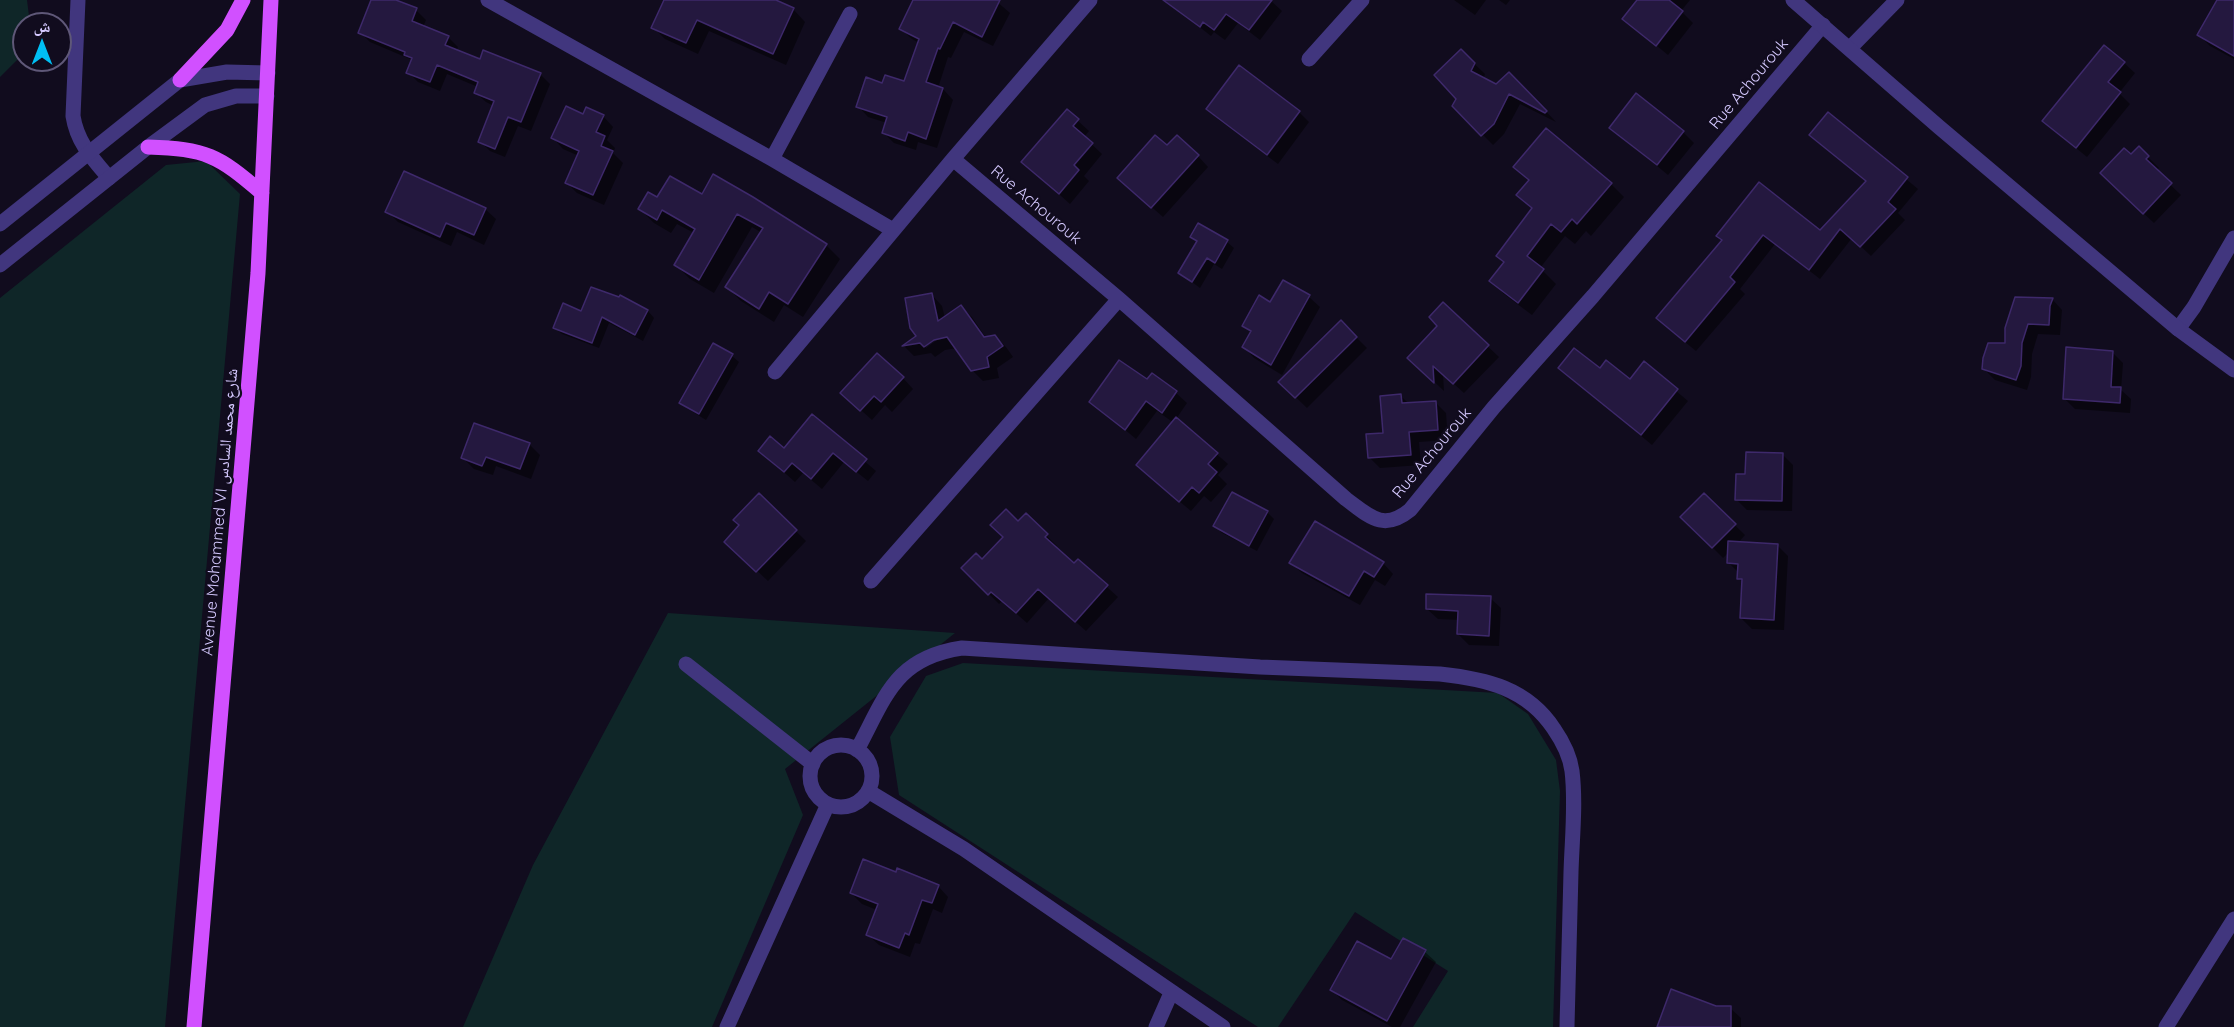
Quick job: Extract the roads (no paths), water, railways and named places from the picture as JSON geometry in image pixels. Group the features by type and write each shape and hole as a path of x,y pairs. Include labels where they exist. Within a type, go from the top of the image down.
{"main road":[{"path":"180,80 227,30 243,0"},
{"name":"Avenue Mohammed VI شارع محمد السادس","path":"194,1027 258,273 271,0"},
{"path":"148,147 174,148 215,157 228,164 262,193"}],"street":[{"path":"78,0 72,98 75,131 88,154 109,178"},
{"path":"488,0 894,230"},
{"path":"775,372 953,159 1090,0"},
{"path":"1309,59 1362,0"},
{"path":"1793,0 2178,329 2234,370"},
{"path":"1850,48 1897,0"},
{"path":"772,159 850,14"},
{"name":"Rue Achourouk","path":"953,159 1119,299 1346,499 1377,520 1396,519 1410,510 1494,407 1593,296 1823,25"},
{"path":"0,224 180,80 227,72 268,73"},
{"path":"0,265 148,147 205,105 236,96 267,96"},
{"path":"2178,329 2194,307 2234,238"},
{"path":"871,581 1119,299"},
{"path":"857,750 893,685 908,668 925,657 942,651 962,648 1260,667 1440,674 1470,677 1508,688 1522,696 1549,722 1561,740 1572,771 1573,821 1567,1027"},
{"path":"686,664 813,764"},
{"path":"847,746 857,750 866,758 872,770 872,783 868,791 858,802 849,806 838,807 820,799 811,783 810,775 813,764 826,749 847,746"},
{"path":"868,791 964,849 1223,1027"},
{"path":"727,1027 828,804"},
{"path":"2166,1027 2234,919"},
{"path":"1156,1027 1171,993"}]}
